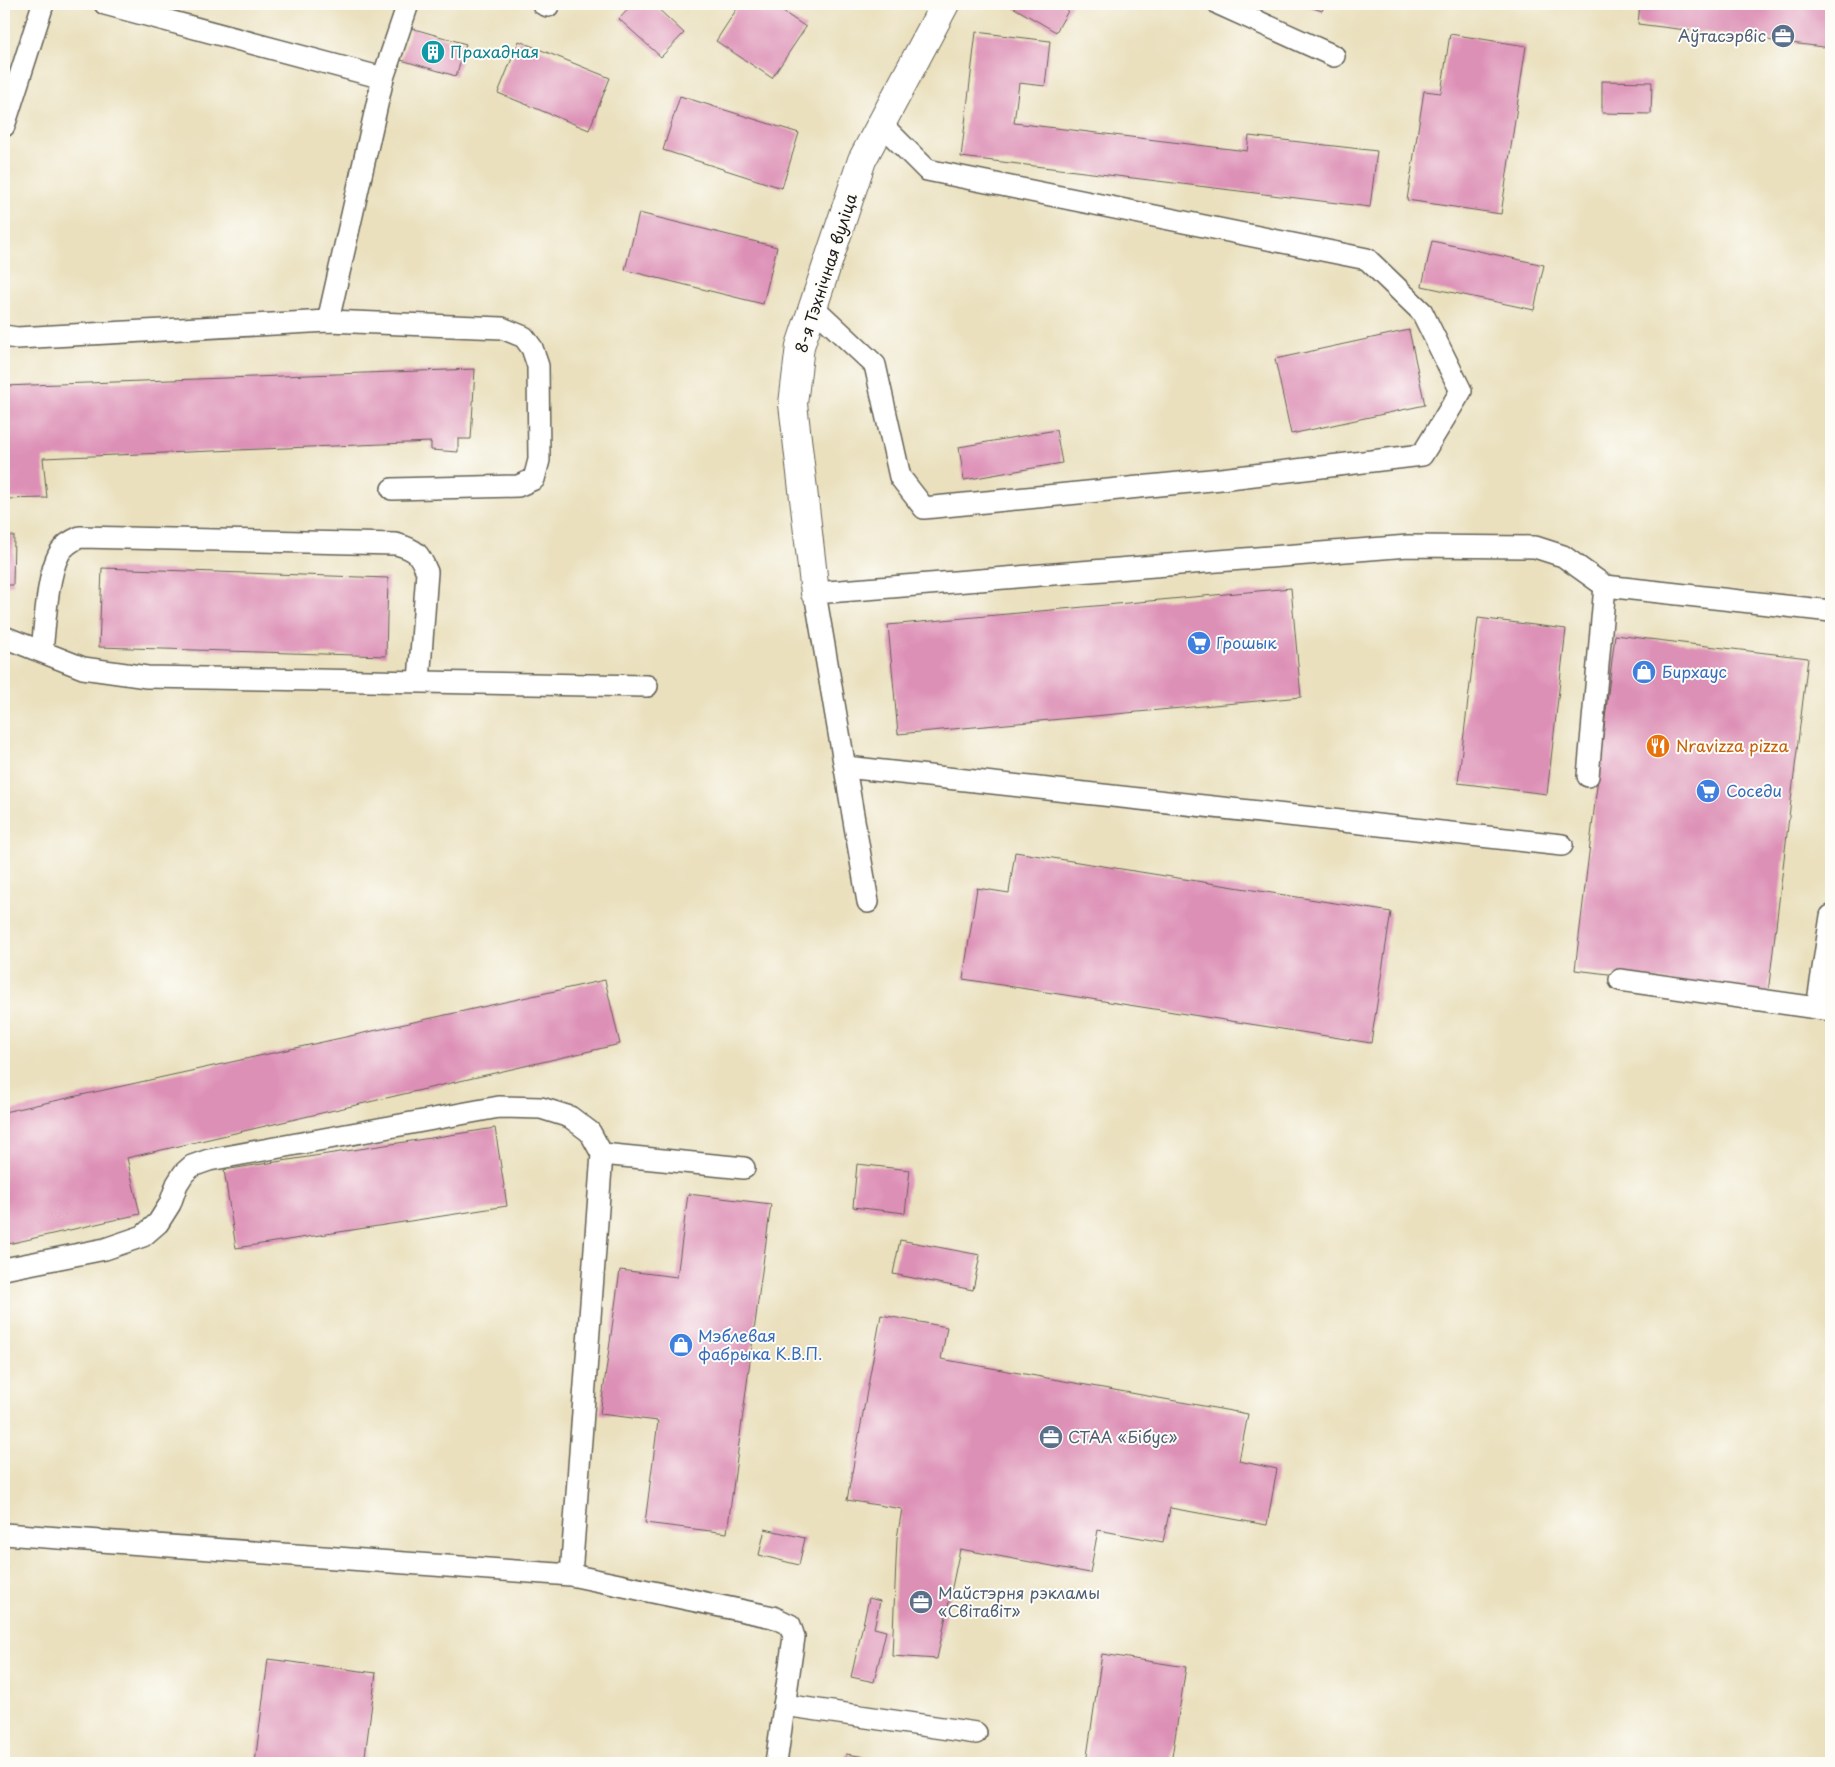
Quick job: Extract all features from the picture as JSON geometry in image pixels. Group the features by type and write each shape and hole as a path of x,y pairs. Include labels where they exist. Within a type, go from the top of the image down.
{"street":[{"name":"8-я Тэхнічная вуліца","path":"816,593 793,404 800,346 862,160 945,4"}],"lane":[{"path":"4,126 43,4"},
{"path":"105,4 383,78"},
{"path":"328,321 383,78 408,4"},
{"path":"1219,4 1334,56"},
{"path":"813,307 875,365 900,477 924,508 1221,479 1422,455 1461,391 1422,312 1367,259 927,170 881,124"},
{"path":"4,336 17,338 328,321 502,328 524,337 532,348 538,366 539,460 534,479 518,486 392,489"},
{"path":"42,650 52,571 59,553 68,543 80,538 396,544 413,549 421,557 427,572 419,681"},
{"path":"868,902 816,593 1408,546 1534,547 1562,556 1604,586 1831,611"},
{"path":"1588,776 1604,586"},
{"path":"4,637 42,650 83,668 147,676 647,686"},
{"path":"846,767 1562,845"},
{"path":"1620,980 1824,1009 1831,916"},
{"path":"4,1269 104,1249 143,1236 158,1223 170,1204 177,1184 184,1174 192,1166 209,1160 498,1107 541,1108 570,1117 590,1132 602,1154 571,1575"},
{"path":"602,1154 744,1168"},
{"path":"4,1534 571,1575 773,1617 790,1625 794,1637 776,1763"},
{"path":"784,1705 976,1733"}],"building":[{"path":"633,4 653,4 684,33 661,57 619,19"},
{"path":"740,4 771,4 806,27 772,78 716,41"},
{"path":"1012,4 1072,4 1056,32 1011,6"},
{"path":"1301,4 1325,4 1322,11"},
{"name":"Аўтасэрвіс","path":"1640,4 1831,4 1831,48 1638,24"},
{"name":"Прахадная","path":"411,28 466,44 456,76 401,60"},
{"path":"976,32 1050,41 1045,86 1019,83 1014,123 1247,151 1249,136 1377,151 1370,207 961,157"},
{"path":"1450,34 1526,46 1501,214 1407,200 1424,91 1441,93"},
{"path":"519,41 610,78 589,130 498,93"},
{"path":"1602,81 1652,82 1651,114 1602,113"},
{"path":"680,96 799,133 782,188 663,150"},
{"path":"639,213 777,247 763,304 625,270"},
{"path":"1432,241 1544,265 1534,310 1422,286"},
{"path":"1409,330 1425,405 1291,434 1275,359"},
{"path":"475,369 471,439 458,439 458,452 431,450 431,442 43,458 47,498 4,499 4,386"},
{"path":"1056,430 1062,463 964,480 959,447"},
{"path":"4,536 14,536 13,585 4,585"},
{"path":"102,568 388,578 386,656 99,647"},
{"path":"1291,588 1301,697 898,734 888,625"},
{"path":"1478,618 1566,629 1547,794 1458,783"},
{"path":"1615,635 1808,658 1768,993 1575,970"},
{"path":"1015,852 1391,912 1371,1043 963,979 977,888 1009,893"},
{"path":"605,980 620,1044 127,1158 140,1214 4,1245 4,1112"},
{"path":"495,1128 507,1206 236,1248 224,1170"},
{"path":"857,1164 910,1170 905,1213 853,1207"},
{"name":"Мэблевая фабрыка К.В.П.","path":"688,1194 771,1204 727,1533 645,1523 658,1421 600,1414 620,1270 677,1277"},
{"path":"900,1240 980,1255 973,1290 893,1274"},
{"name":"СТАА «Бібус»","path":"881,1315 947,1327 941,1359 1248,1414 1239,1461 1277,1469 1267,1525 1170,1508 1163,1542 1098,1530 1090,1573 960,1549 937,1659 892,1656 897,1538 902,1509 847,1500"},
{"path":"765,1529 805,1538 799,1565 759,1555"},
{"path":"4,1568 7,1568 5,1617 4,1617"},
{"path":"869,1598 880,1601 874,1628 886,1631 874,1682 851,1677"},
{"path":"1102,1654 1186,1667 1171,1763 1086,1763"},
{"path":"268,1659 376,1673 364,1763 255,1763"},
{"path":"846,1754 899,1762 899,1763 845,1763"}],"place":[{"name":"Аўтасэрвіс","path":"1783,36"},
{"name":"Прахадная","path":"433,52"},
{"name":"Грошык","path":"1199,643"},
{"name":"Бирхаус","path":"1644,672"},
{"name":"Nravizza pizza","path":"1658,746"},
{"name":"Соседи","path":"1708,791"},
{"name":"Мэблевая фабрыка К.В.П.","path":"681,1345"},
{"name":"СТАА «Бібус»","path":"1051,1437"},
{"name":"Майстэрня рэкламы «Світавіт»","path":"921,1602"}]}
